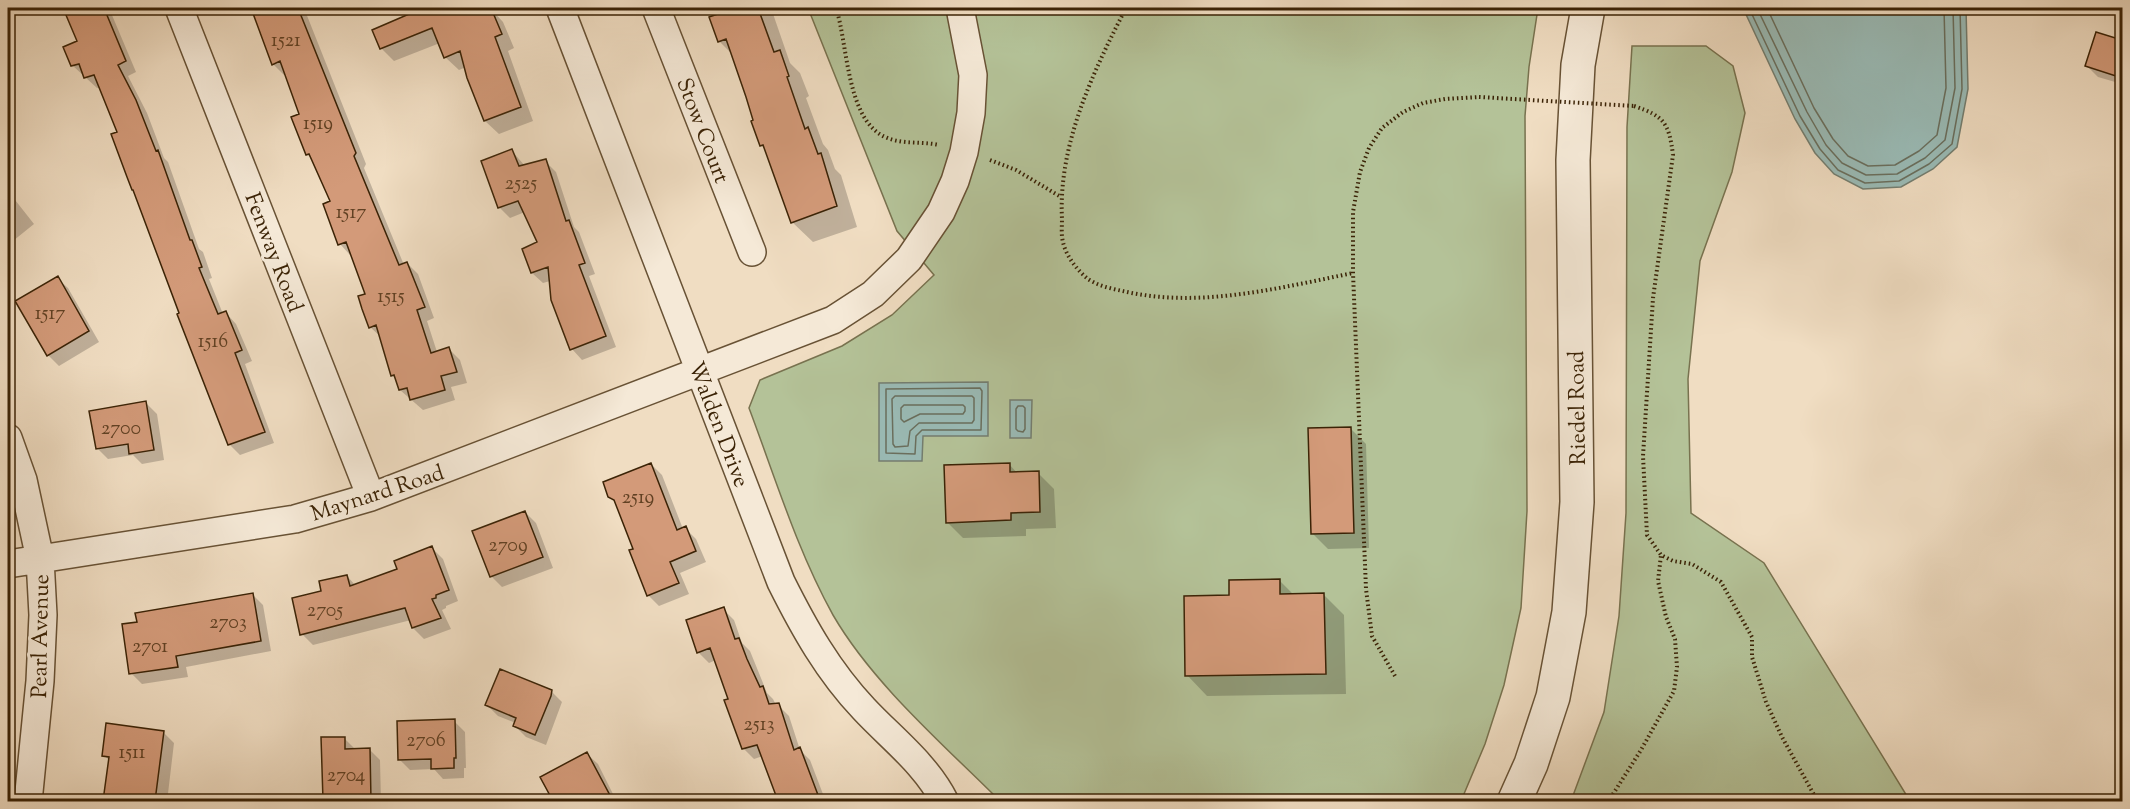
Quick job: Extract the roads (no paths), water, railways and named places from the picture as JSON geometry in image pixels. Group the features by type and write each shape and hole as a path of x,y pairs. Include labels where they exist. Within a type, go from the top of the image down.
{"street":[{"name":"Fenway Road","path":"179,8 371,497"},
{"name":"Walden Drive","path":"560,8 781,582 807,633 832,671 863,708 916,760 938,787 945,801"},
{"name":"Stow Court","path":"656,8 752,252"},
{"name":"Maynard Road","path":"8,564 295,519 371,497 833,320 873,294 909,259 941,212 955,181 964,152 971,113 974,75 960,8"},
{"name":"Riedel Road","path":"1514,801 1531,764 1553,697 1569,612 1577,501 1573,160 1578,65 1588,8"},
{"name":"Pearl Avenue","path":"8,438 22,480 40,559 44,615 28,801"}],"water":[{"path":"1743,8 1966,8 1968,89 1957,147 1933,169 1901,187 1863,189 1834,174 1815,153 1795,119"},
{"path":"988,382 988,436 923,436 922,461 879,461 879,383"},
{"path":"1010,400 1032,400 1031,438 1010,438"}]}
